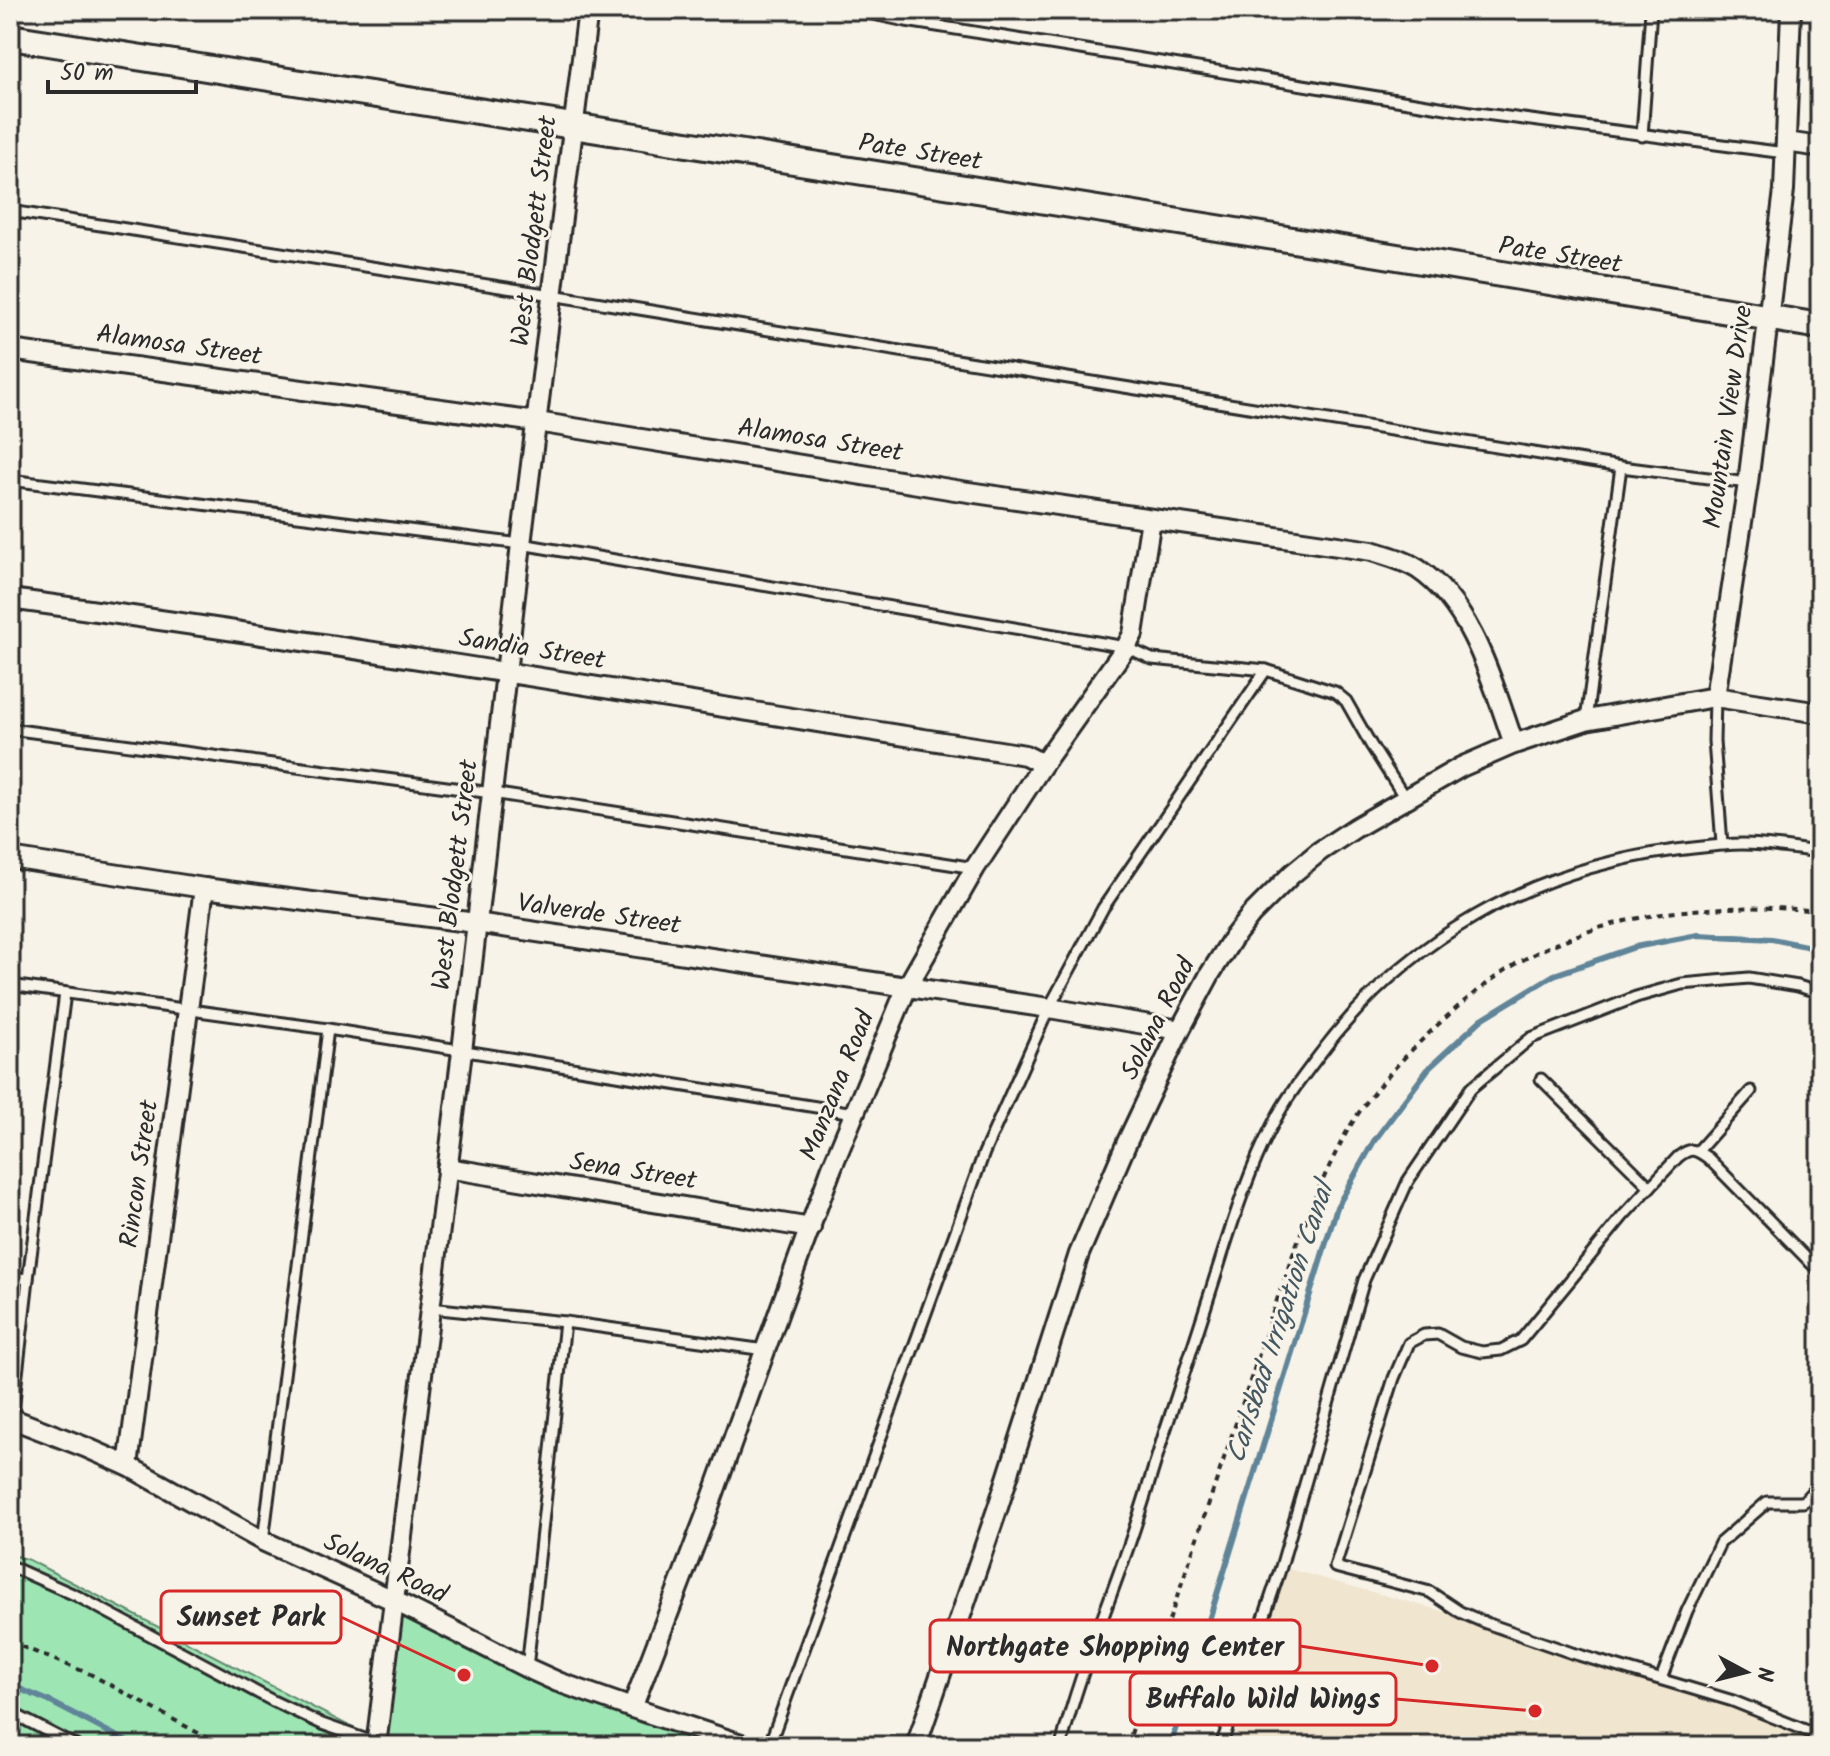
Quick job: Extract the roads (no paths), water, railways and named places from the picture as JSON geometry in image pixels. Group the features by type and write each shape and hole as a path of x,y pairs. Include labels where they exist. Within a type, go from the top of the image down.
{"street":[{"name":"West Blodgett Street","path":"376,1745 588,10"},
{"name":"Mountain View Drive","path":"1715,697 1748,483 1784,190 1791,10"},
{"name":"Pate Street","path":"10,37 1820,326"},
{"path":"1785,148 1820,147"},
{"name":"Alamosa Street","path":"10,350 537,422 970,492 1372,551 1418,569 1446,594 1470,630 1514,744"},
{"name":"Manzana Road","path":"632,1708 854,1113 907,987 975,868 1133,634 1151,519"},
{"name":"Sandia Street","path":"10,599 506,671 1025,755 1043,764"},
{"name":"Solana Road","path":"916,1746 998,1507 1079,1254 1180,1030 1210,974 1251,915 1292,874 1355,828 1461,767 1514,744 1586,720 1715,697 1820,713"},
{"name":"Valverde Street","path":"10,858 204,888 476,923 1180,1030"},
{"name":"Rincon Street","path":"128,1466 204,888"},
{"name":"Sena Street","path":"447,1168 811,1228"},
{"name":"Solana Road","path":"11,1418 128,1466 263,1541 395,1601 558,1682 747,1746"}],"lane":[{"path":"854,10 1477,113 1642,136 1785,148"},
{"path":"1642,136 1651,10"},
{"path":"10,211 1621,467 1748,483"},
{"path":"1586,720 1621,467"},
{"path":"10,480 521,544 1126,647 1152,659 1266,670 1341,696 1405,798"},
{"path":"769,1746 984,1153 1049,1008 1103,908 1266,670"},
{"path":"1715,697 1714,741 1722,844"},
{"path":"10,729 492,793 975,868"},
{"path":"1061,1746 1235,1217 1261,1150 1273,1124 1307,1071 1348,1019 1394,973 1439,937 1482,911 1541,884 1595,865 1637,855 1722,844 1820,852"},
{"path":"1221,1746 1281,1567 1364,1280 1408,1181 1471,1088 1531,1038 1636,997 1682,984 1749,978 1820,993"},
{"path":"10,985 328,1029 854,1113"},
{"path":"11,1418 65,993"},
{"path":"263,1541 328,1029"},
{"path":"1541,1079 1650,1187"},
{"path":"1698,1151 1751,1091"},
{"path":"1820,1272 1727,1175 1698,1151 1686,1151 1623,1216 1521,1340 1501,1350 1482,1352 1461,1347 1438,1334 1424,1335 1409,1343 1394,1378 1335,1567 1430,1592 1460,1612 1486,1623 1572,1653 1733,1701 1820,1736"},
{"path":"1810,1262 1820,1251"},
{"path":"10,1277 28,1279"},
{"path":"430,1308 565,1322 765,1350"},
{"path":"527,1668 565,1322"},
{"path":"1661,1679 1687,1611 1720,1543 1767,1502 1803,1502 1820,1483"},
{"path":"10,1566 77,1596 309,1718 376,1745"},
{"path":"10,1712 76,1746"}],"waterway":[{"name":"Carlsbad Irrigation Canal","path":"1170,1746 1337,1207 1374,1141 1429,1068 1482,1019 1554,975 1635,947 1698,935 1772,939 1820,949"},
{"name":"Carlsbad Irrigation Canal","path":"10,1685 49,1701 135,1746"}],"place":[{"name":"Northgate Shopping Center","path":"1432,1666"},
{"name":"Sunset Park","path":"464,1675"},
{"name":"Buffalo Wild Wings","path":"1535,1711"}]}
